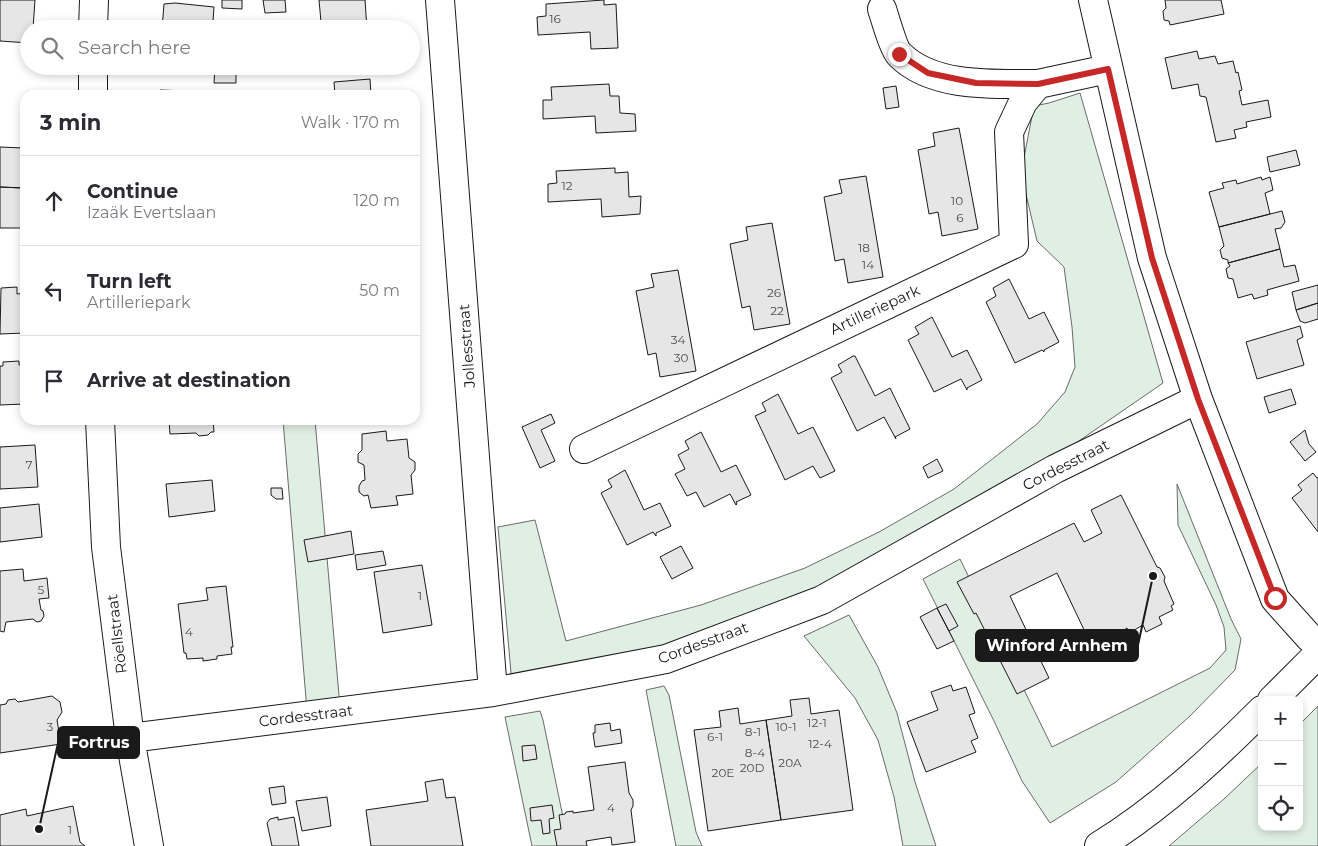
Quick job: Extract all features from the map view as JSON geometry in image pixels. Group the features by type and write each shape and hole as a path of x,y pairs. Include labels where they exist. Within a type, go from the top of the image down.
{"street":[{"path":"94,0 94,20"},
{"name":"Jollesstraat","path":"440,0 493,692"},
{"path":"1093,0 1152,258 1198,399 1275,598 1309,637 1318,644"},
{"path":"882,9 899,54 928,73 976,83 1038,84 1108,69"},
{"path":"93,75 93,90"},
{"name":"Artilleriepark","path":"584,449 1014,244 1009,132 1023,102 1038,84"},
{"name":"Cordesstraat","path":"130,738 493,692 666,659 822,600 1055,469 1198,399"},
{"name":"Röellstraat","path":"100,425 106,547 130,738 150,846"},
{"path":"1276,696 1318,654"},
{"path":"1099,846 1125,830 1180,788 1258,714"}],"green space":[{"path":"1080,93 1163,383 1028,476 754,627 512,684 498,527 535,520 566,641 701,605 805,568 879,532 954,489 1037,424 1065,392 1075,367 1064,267 1037,241 1021,173 1034,106"},
{"path":"283,425 315,425 340,707 307,711"},
{"path":"1177,484 1231,619 1241,639 1235,670 1190,716 1116,782 1050,823 1022,781 923,579 960,559 1052,747 1210,668 1226,650 1224,627 1216,605 1178,525"},
{"path":"849,615 878,667 897,713 915,782 936,846 903,846 894,797 878,740 855,698 804,636"},
{"path":"664,686 669,695 696,832 702,846 676,846 646,690"},
{"path":"1318,706 1318,846 1169,846 1258,767 1258,831 1303,831 1303,721"},
{"path":"540,711 569,846 532,846 505,717"}],"building":[{"path":"0,0 35,0 34,20 20,20 20,42 0,41"},
{"path":"222,0 242,0 242,9 222,8"},
{"path":"263,0 285,0 286,12 265,13"},
{"path":"319,0 365,0 366,20 321,20"},
{"path":"604,0 604,5 616,4 618,48 591,49 590,32 538,35 537,17 546,16 546,4"},
{"path":"1165,0 1221,0 1224,14 1170,25 1169,21 1164,20"},
{"path":"175,3 214,7 213,20 163,20 164,4"},
{"path":"1197,51 1199,59 1215,56 1218,64 1233,61 1236,73 1238,72 1242,90 1239,91 1242,105 1268,100 1271,117 1246,122 1247,127 1234,130 1236,138 1216,142 1206,97 1200,96 1198,84 1172,89 1165,58"},
{"path":"214,75 236,75 236,83 214,83"},
{"path":"370,79 371,90 335,90 334,82"},
{"path":"609,84 610,96 619,96 620,113 635,114 636,131 596,133 595,116 543,119 543,100 552,100 551,87"},
{"path":"896,86 899,107 886,109 883,88"},
{"path":"959,128 978,229 942,236 938,212 929,214 918,150 935,146 933,133"},
{"path":"0,147 20,148 20,188 0,187"},
{"path":"1296,150 1300,165 1270,172 1267,157"},
{"path":"615,168 615,173 628,172 629,197 641,196 640,214 602,217 601,199 548,202 548,184 557,183 556,171"},
{"path":"866,176 883,277 848,283 844,259 835,261 824,197 842,193 839,180"},
{"path":"1261,177 1262,180 1270,177 1273,190 1265,193 1270,214 1219,227 1209,192 1224,188 1222,183 1236,180 1237,184"},
{"path":"0,187 20,188 20,228 0,228"},
{"path":"1282,211 1285,222 1281,228 1275,229 1280,249 1228,263 1228,260 1222,258 1220,250 1224,246 1219,227"},
{"path":"772,223 790,324 754,330 750,306 742,308 730,244 748,240 746,227"},
{"path":"1280,249 1284,267 1295,265 1299,281 1267,290 1268,295 1254,299 1252,294 1238,298 1233,279 1228,278 1226,269 1230,266 1228,263"},
{"path":"678,270 696,371 660,377 656,353 648,355 636,291 654,287 651,274"},
{"path":"1009,279 1029,319 1044,312 1059,342 1044,350 1044,352 1042,350 1015,363 986,302 996,296 993,288"},
{"path":"1318,285 1318,303 1296,310 1292,292"},
{"path":"17,287 17,294 20,294 20,333 0,334 1,288"},
{"path":"1318,303 1318,319 1305,323 1300,321 1296,310"},
{"path":"932,317 952,357 967,350 982,380 967,388 967,390 961,379 934,392 908,340 919,334 915,327"},
{"path":"1300,326 1303,337 1297,340 1304,365 1257,379 1246,342"},
{"path":"855,356 875,396 890,388 910,429 895,437 896,439 884,417 857,431 831,378 842,372 838,365"},
{"path":"19,361 20,404 0,405 0,366 3,366 3,362"},
{"path":"1291,389 1296,404 1269,413 1264,397"},
{"path":"778,394 798,434 813,427 835,471 820,478 813,466 785,480 755,416 766,411 762,403"},
{"path":"551,414 555,423 541,430 555,461 540,468 522,427"},
{"path":"169,425 213,425 214,432 208,435 199,436 196,433 170,434"},
{"path":"1305,430 1309,444 1316,452 1305,461 1290,442"},
{"path":"386,431 387,441 407,439 409,458 415,462 415,470 411,475 413,494 396,496 398,505 371,508 368,495 364,496 359,492 359,486 365,480 364,465 358,462 358,454 362,450 362,434"},
{"path":"701,432 721,472 736,465 751,495 736,502 736,505 730,494 704,507 696,492 687,496 675,474 685,469 678,455 689,449 685,441"},
{"path":"35,445 38,487 0,489 0,447"},
{"path":"937,459 943,471 928,478 923,467"},
{"path":"625,470 644,510 660,503 671,526 656,533 656,536 653,532 627,545 601,493 612,487 608,480"},
{"path":"1313,473 1318,477 1318,532 1292,498 1302,490 1298,485"},
{"path":"212,480 215,511 169,517 166,484"},
{"path":"271,488 282,488 283,499 276,499 271,495"},
{"path":"1121,495 1157,567 1160,568 1165,577 1164,581 1174,604 1171,606 1173,610 1159,617 1162,624 1146,632 1143,625 1129,633 1127,628 1124,630 1128,639 1096,655 1057,573 1010,596 1049,678 1017,694 976,613 974,614 957,582 1074,523 1084,542 1102,533 1091,510"},
{"path":"39,504 42,537 0,542 0,508"},
{"path":"351,531 354,554 308,562 304,540"},
{"path":"681,546 693,568 672,579 660,557"},
{"path":"383,551 386,565 357,570 355,555"},
{"path":"422,565 432,625 383,633 374,572"},
{"path":"23,569 24,581 47,578 49,598 39,599 44,616 41,621 37,622 33,619 6,622 4,632 0,631 0,571"},
{"path":"226,586 233,647 231,647 232,654 217,656 217,659 203,661 203,658 187,659 186,653 184,653 178,604 208,600 206,588"},
{"path":"946,604 958,626 949,631 937,608"},
{"path":"937,608 954,641 937,649 920,617"},
{"path":"951,685 953,691 966,687 975,713 969,715 978,738 971,741 976,752 926,772 907,722 938,710 931,692"},
{"path":"52,696 60,702 62,712 57,720 61,744 0,753 0,705 6,704 8,700 15,699 18,702"},
{"path":"809,698 811,714 839,710 853,810 781,820 766,720 792,716 790,700"},
{"path":"738,708 740,724 766,720 781,820 708,831 694,730 721,727 719,711"},
{"path":"610,723 611,731 620,729 622,743 595,747 593,733 595,733 595,725"},
{"path":"535,745 537,759 523,761 522,746"},
{"path":"625,762 629,793 633,800 631,810 635,842 612,845 611,837 586,841 587,846 557,846 554,830 561,829 559,815 573,811 573,813 594,810 588,767"},
{"path":"443,779 446,798 455,797 463,846 371,846 366,810 428,801 425,782"},
{"path":"284,786 286,803 272,805 269,788"},
{"path":"327,797 331,826 302,831 296,801"},
{"path":"552,805 554,818 549,819 550,833 543,834 541,820 531,821 530,808"},
{"path":"73,806 80,842 85,846 0,846 0,815 26,809 27,816"},
{"path":"278,817 278,820 294,817 299,846 272,846 267,823 270,819"}],"place":[{"name":"Winford Arnhem","path":"1153,576"},
{"name":"Fortrus","path":"39,829"}],"route":[{"path":"899,54 928,73 976,83 1038,84 1108,69 1152,258 1198,399 1275,598"}]}
